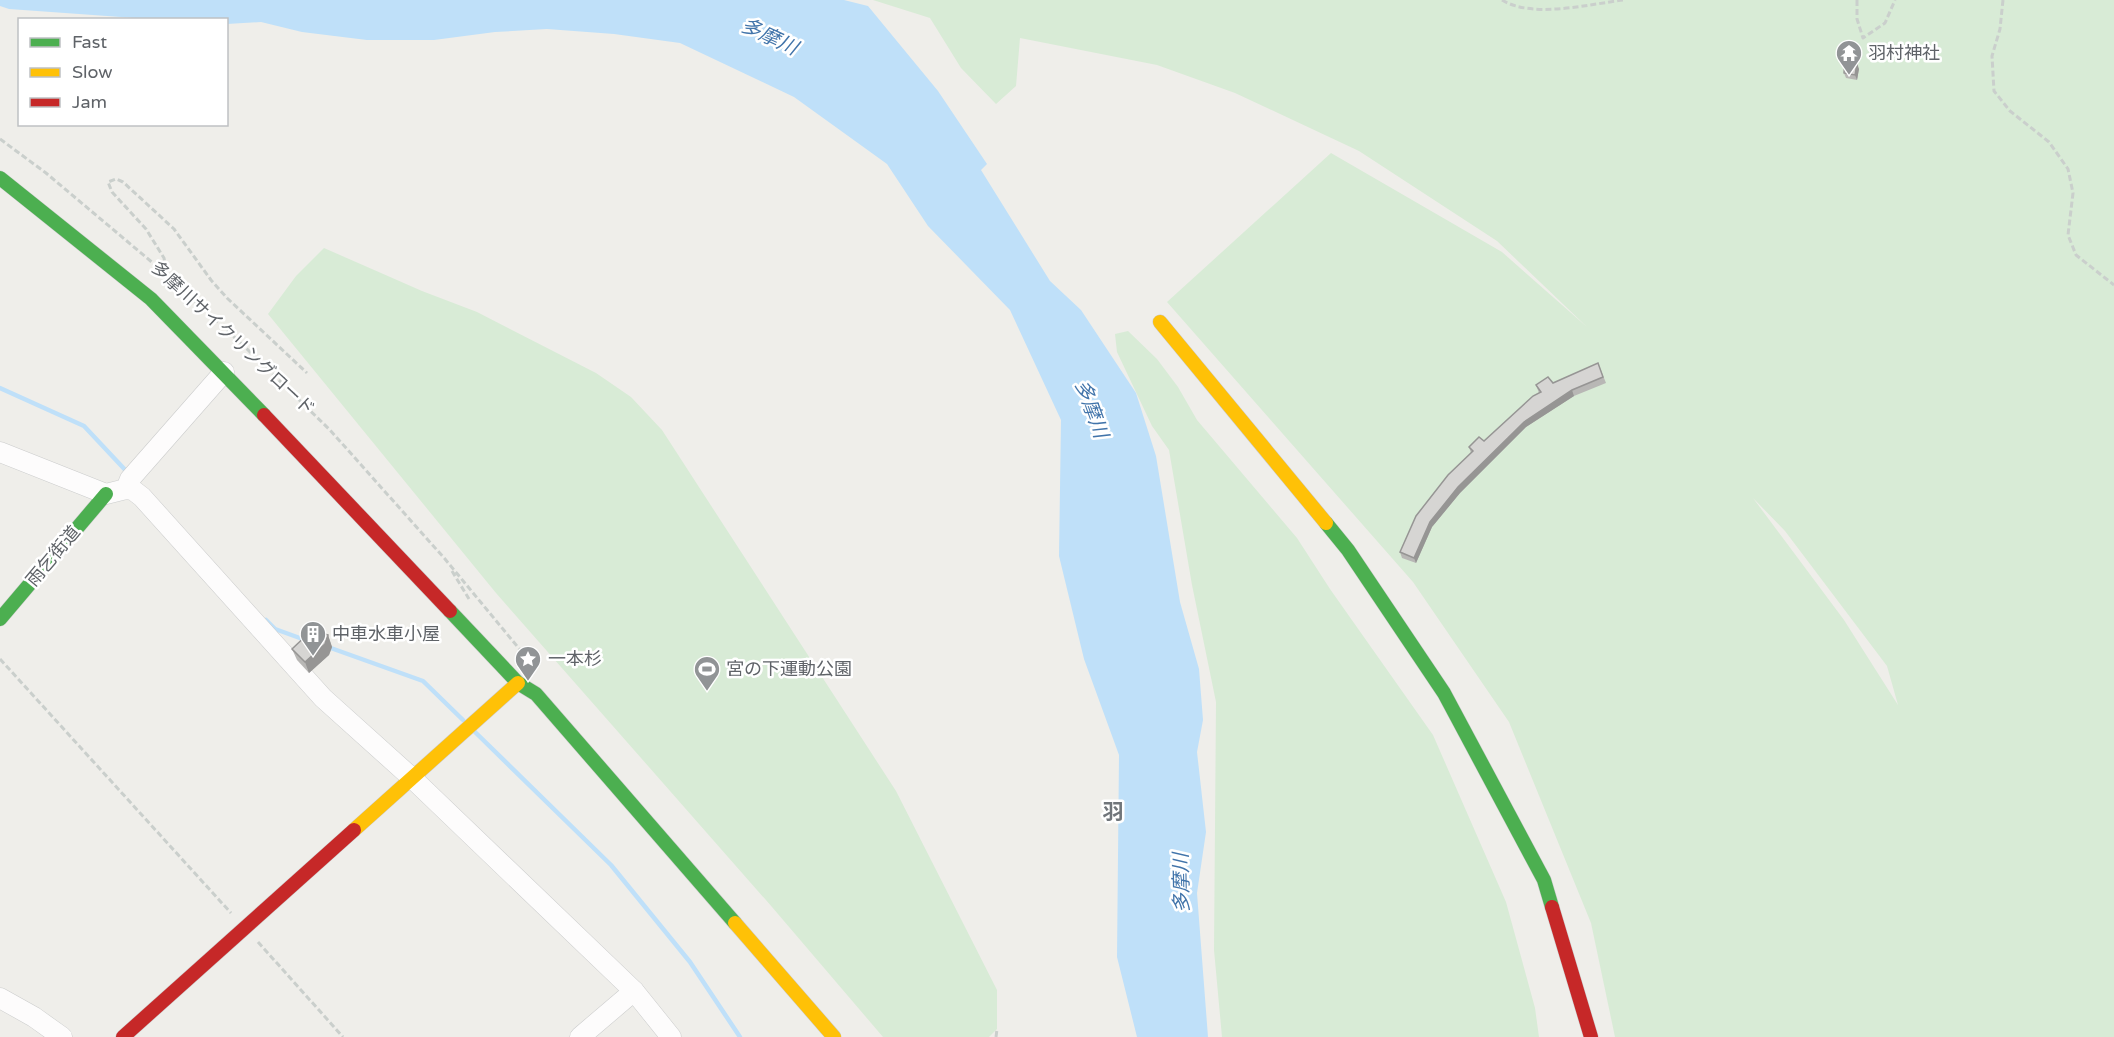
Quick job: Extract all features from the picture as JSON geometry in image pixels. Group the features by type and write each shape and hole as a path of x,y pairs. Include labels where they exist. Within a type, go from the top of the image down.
{"street":[{"path":"0,178 151,299 224,372 518,683 536,694 834,1037"},
{"path":"1160,322 1348,550 1444,693 1544,880 1591,1037"},
{"path":"0,452 106,494 130,480 224,372"},
{"path":"130,480 134,490 323,698 412,778 634,991 671,1037"},
{"name":"雨乞街道","path":"0,619 106,494"},
{"path":"123,1037 518,683"},
{"path":"580,1037 634,991"},
{"path":"0,998 34,1017 62,1037"}],"path":[{"path":"1502,0 1512,6 1543,10 1624,0"},
{"path":"1857,0 1857,19 1863,38 1885,23 1895,0"},
{"path":"2003,0 2000,29 1992,56 1994,91 2010,111 2049,142 2068,169 2073,193 2068,235 2076,255 2114,285"},
{"name":"多摩川サイクリングロード","path":"0,139 46,173 166,274 247,349 330,430 445,559"},
{"path":"170,288 164,258 146,230 112,192 108,182 116,179 123,182 174,229 221,292 307,373"},
{"path":"0,659 343,1037"},
{"path":"996,1037 997,1029"}],"green space":[{"path":"873,0 2114,0 2114,1037 1615,1037 1591,923 1509,722 1413,582 1167,302 1331,153 1502,252 1587,327 1497,241 1359,151 1235,93 1157,65 1020,38 1016,86 996,104 961,68 930,18","holes":["1753,498 1785,531 1887,666 1898,705 1844,620"]},
{"name":"宮の下運動公園","path":"324,248 422,291 477,312 596,373 631,397 662,430 896,791 997,990 997,1029 989,1037 883,1037 496,593 268,314 296,276"},
{"path":"1128,331 1157,359 1178,387 1197,420 1297,538 1330,589 1433,735 1506,902 1535,1008 1539,1037 1222,1037 1214,950 1216,702 1192,585 1169,450 1152,426 1117,352 1115,334"}],"water":[{"name":"多摩川","path":"0,0 844,0 868,6 938,91 987,164 981,170 1050,281 1081,310 1136,393 1156,456 1180,602 1199,669 1203,720 1197,752 1206,832 1197,893 1208,1037 1137,1037 1117,957 1119,755 1084,659 1059,556 1061,420 1010,310 928,226 887,164 794,97 680,43 614,34 547,29 495,32 434,40 367,40 302,32 261,22 228,24 228,18 135,18 9,9 0,6"}],"building":[{"path":"1845,61 1857,63 1855,75 1844,73"},
{"path":"1598,363 1603,377 1572,390 1524,422 1458,487 1430,522 1414,558 1400,552 1416,516 1448,475 1473,451 1469,447 1479,437 1484,441 1533,396 1541,392 1536,385 1548,377 1553,383"},
{"path":"312,630 328,635 325,644 305,662 292,649"}],"waterway":[{"path":"0,388 84,426 129,474"},
{"path":"266,620 275,629 308,641"},
{"path":"328,647 423,681 463,720"},
{"path":"475,732 611,865 690,962 740,1037"}],"traffic: fast":[{"path":"0,178 151,299 264,415"},
{"path":"0,619 106,494"},
{"path":"1326,523 1348,550 1444,693 1544,880 1552,907"},
{"path":"450,611 518,683 536,694 735,923"}],"traffic: slow":[{"path":"1160,322 1326,523"},
{"path":"354,830 518,683"},
{"path":"735,923 834,1037"}],"traffic: jam":[{"path":"264,415 450,611"},
{"path":"123,1037 354,830"},
{"path":"1552,907 1591,1037"}],"place":[{"name":"羽村神社","path":"1849,76"},
{"name":"中車水車小屋","path":"313,657"},
{"name":"一本杉","path":"528,682"},
{"name":"宮の下運動公園","path":"707,692"}],"district":[{"name":"羽","path":"1113,812"}]}
